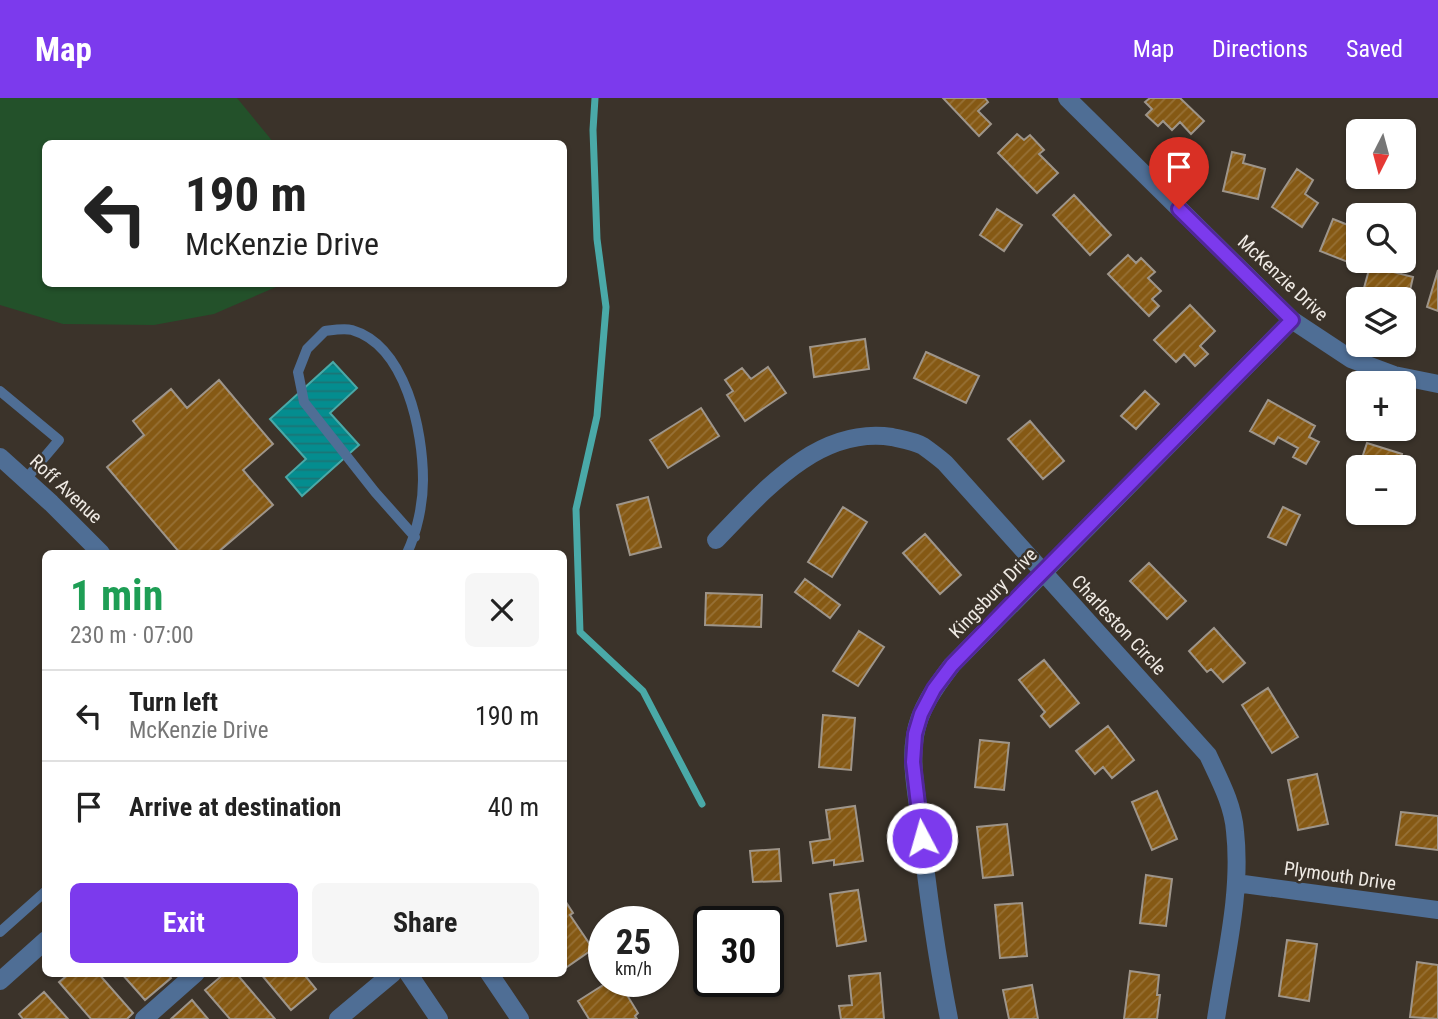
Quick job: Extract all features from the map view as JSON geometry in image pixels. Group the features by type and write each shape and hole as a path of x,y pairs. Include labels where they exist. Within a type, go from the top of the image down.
{"street":[{"name":"McKenzie Drive","path":"1067,98 1292,320 1351,359 1394,375 1438,384"},
{"name":"Kingsbury Drive","path":"949,1019 927,889 913,762 915,734 921,714 934,689 952,665 1292,320"},
{"name":"Charleston Circle","path":"716,540 759,497 809,455 825,446 852,438 876,435 921,445 945,463 1208,755 1224,789 1236,829 1236,883 1216,1019"},
{"name":"Roff Avenue","path":"0,457 98,550"},
{"name":"Plymouth Drive","path":"1236,883 1438,910"},
{"path":"0,981 42,944"},
{"path":"144,1019 191,977"},
{"path":"338,1019 388,977"},
{"path":"411,977 439,1019"},
{"path":"492,977 520,1019"}],"lane":[{"path":"408,550 415,537 424,483 421,437 400,371 375,342 350,329 325,331 307,349 298,372 304,402 375,492 415,537"},
{"path":"0,391 59,440 26,480"},
{"path":"0,932 42,895"}],"green space":[{"path":"0,98 237,98 272,140 42,140 42,287 276,287 214,314 154,325 63,324 0,305"}],"water":[{"path":"333,362 357,388 330,413 359,445 302,496 286,477 306,459 270,419"}],"building":[{"path":"943,98 985,98 988,102 978,111 991,124 979,136"},
{"path":"1150,98 1180,98 1204,121 1191,134 1180,122 1172,130 1163,121 1158,126 1146,115 1152,109 1145,102"},
{"path":"1017,134 1024,140 1030,135 1044,150 1039,154 1058,173 1037,193 998,153"},
{"path":"1232,152 1245,155 1243,163 1265,169 1258,199 1223,191"},
{"path":"1297,169 1313,180 1305,194 1318,203 1302,227 1272,207"},
{"path":"1074,195 1111,235 1090,255 1053,215"},
{"path":"997,209 1022,225 1004,251 980,235"},
{"path":"1333,219 1346,224 1346,261 1320,251"},
{"path":"1128,255 1136,263 1141,258 1155,272 1148,278 1161,291 1152,299 1159,306 1149,316 1108,274"},
{"path":"1438,270 1438,311 1427,307"},
{"path":"1368,273 1397,273 1413,277 1411,287 1364,287"},
{"path":"1190,305 1215,331 1200,346 1208,354 1195,366 1184,354 1176,362 1154,340"},
{"path":"865,339 869,369 814,377 810,347"},
{"path":"926,352 979,376 966,403 914,378"},
{"path":"768,367 786,393 745,421 727,395 733,391 725,380 742,368 751,379"},
{"path":"219,380 273,444 243,470 273,505 220,550 177,550 107,467 144,435 133,421 171,389 187,408"},
{"path":"1145,391 1159,404 1136,429 1121,416"},
{"path":"1268,400 1315,426 1309,437 1319,442 1306,464 1293,457 1298,448 1278,437 1274,444 1250,431"},
{"path":"701,408 719,436 668,468 650,440"},
{"path":"1030,421 1064,461 1043,479 1008,439"},
{"path":"1367,443 1402,454 1402,455 1363,455"},
{"path":"648,497 661,547 630,555 617,505"},
{"path":"843,507 867,522 832,577 808,562"},
{"path":"1283,507 1300,515 1286,545 1268,537"},
{"path":"925,534 961,575 940,594 903,553"},
{"path":"1149,563 1186,601 1167,619 1130,581"},
{"path":"805,579 840,605 830,618 795,592"},
{"path":"706,593 762,595 761,627 705,625"},
{"path":"1214,628 1245,663 1223,682 1211,669 1207,672 1189,651"},
{"path":"859,631 884,647 858,686 833,671"},
{"path":"1044,660 1079,703 1050,727 1041,716 1045,712 1019,680"},
{"path":"1268,688 1298,737 1272,753 1242,705"},
{"path":"823,715 855,718 851,770 819,767"},
{"path":"1108,726 1134,760 1112,778 1103,767 1095,774 1076,751"},
{"path":"980,740 1009,743 1004,790 975,787"},
{"path":"1317,774 1328,824 1298,830 1288,780"},
{"path":"1157,791 1177,839 1152,850 1132,802"},
{"path":"855,806 863,861 834,865 834,860 813,863 810,842 830,839 826,810"},
{"path":"1401,812 1438,816 1438,850 1396,845"},
{"path":"1007,824 1013,875 983,878 977,827"},
{"path":"779,849 781,881 753,882 750,851"},
{"path":"1146,875 1172,879 1166,926 1140,923"},
{"path":"858,890 866,941 837,946 830,894"},
{"path":"1022,903 1027,956 1000,958 995,905"},
{"path":"567,904 573,913 570,915 588,942 588,952 567,967"},
{"path":"1287,940 1317,944 1309,1001 1279,996"},
{"path":"1417,962 1438,965 1438,1019 1410,1017"},
{"path":"1130,971 1159,975 1157,1019 1124,1019"},
{"path":"880,973 884,1019 841,1019 839,1006 852,1005 849,976"},
{"path":"65,977 102,977 133,1013 127,1019 91,1019 59,982"},
{"path":"125,977 170,977 171,978 145,1000"},
{"path":"220,977 239,977 275,1019 230,1019 205,990"},
{"path":"263,977 306,977 316,989 291,1010"},
{"path":"1032,985 1038,1019 1009,1019 1003,990"},
{"path":"44,992 68,1019 23,1019 19,1014"},
{"path":"588,995 588,997 628,997 638,1013 635,1016 637,1019 589,1019 578,1001"},
{"path":"192,1000 208,1019 171,1019"}],"waterway":[{"path":"595,98 593,130 597,239 606,307 597,416 576,509 580,632 643,691 702,804"}],"route":[{"path":"922,838 913,762 915,734 921,714 934,689 952,665 1292,320 1179,209"}]}
